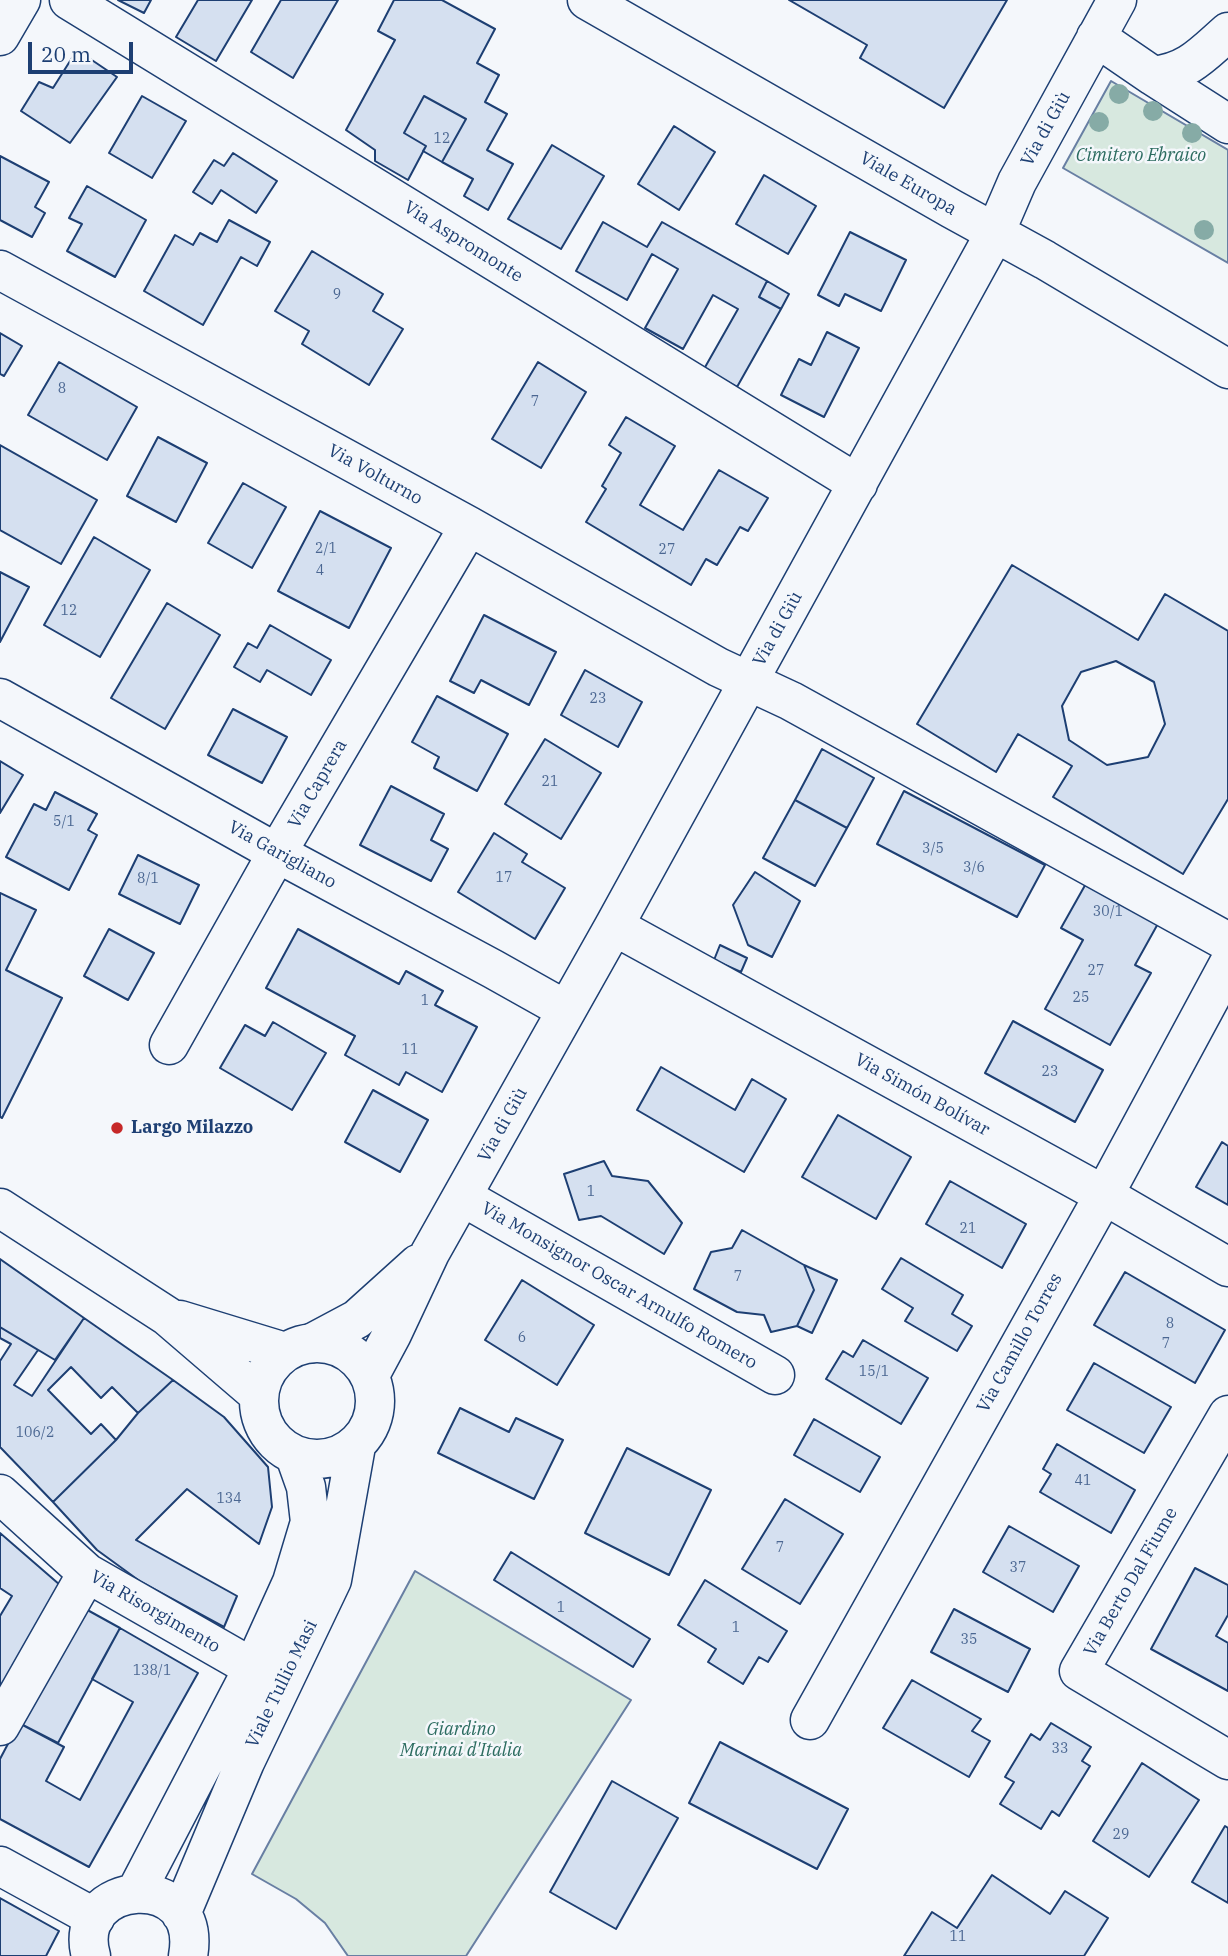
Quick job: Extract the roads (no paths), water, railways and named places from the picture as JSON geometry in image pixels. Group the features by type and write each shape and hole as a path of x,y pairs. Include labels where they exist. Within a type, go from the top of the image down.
{"street":[{"path":"0,36 20,0"},
{"name":"Via Aspromonte","path":"69,0 858,484"},
{"name":"Viale Europa","path":"587,0 1228,369"},
{"name":"Via di Giù","path":"370,1375 430,1253 858,484 995,233 1017,182 1116,0"},
{"path":"1153,76 1172,74 1189,66 1228,32"},
{"path":"1096,37 1228,124"},
{"name":"Via Volturno","path":"0,270 469,526 718,667 803,708 1228,942"},
{"name":"Via Caprera","path":"169,1045 277,853 469,526"},
{"name":"Via Garigliano","path":"0,698 566,1010"},
{"name":"Via Simón Bolívar","path":"614,926 1104,1195 1228,1267"},
{"name":"Via Camillo Torres","path":"810,1720 1104,1195 1228,965"},
{"name":"Via Monsignor Oscar Arnulfo Romero","path":"463,1197 775,1375"},
{"path":"0,1208 167,1316 259,1395"},
{"name":"Via di Giù","path":"298,1347 357,1319 430,1253"},
{"path":"167,1316 298,1347 329,1344 346,1350 360,1361 370,1375"},
{"path":"298,1347 272,1364 263,1379 259,1395 260,1414 267,1432 279,1446 295,1456 311,1460 342,1455 356,1446"},
{"name":"Viale Tullio Masi","path":"190,1942 245,1762 332,1580 356,1446 368,1431 375,1413 376,1393 370,1375"},
{"name":"Via Berto Dal Fiume","path":"1228,1415 1079,1671 1228,1760"},
{"name":"Viale Tullio Masi","path":"190,1942 169,1902 153,1894 136,1892 253,1668 292,1582 310,1522 306,1487 295,1456"},
{"name":"Via Risorgimento","path":"0,1493 87,1573 253,1668"},
{"path":"0,1727 87,1573"},
{"path":"0,1866 95,1919"},
{"path":"91,1956 89,1933 95,1919 105,1905 120,1896 136,1892"}],"place":[{"name":"Largo Milazzo","path":"117,1128"}],"park label":[{"name":"Cimitero Ebraico","path":"1141,156"},
{"name":"Giardino Marinai d'Italia","path":"461,1740"}]}
